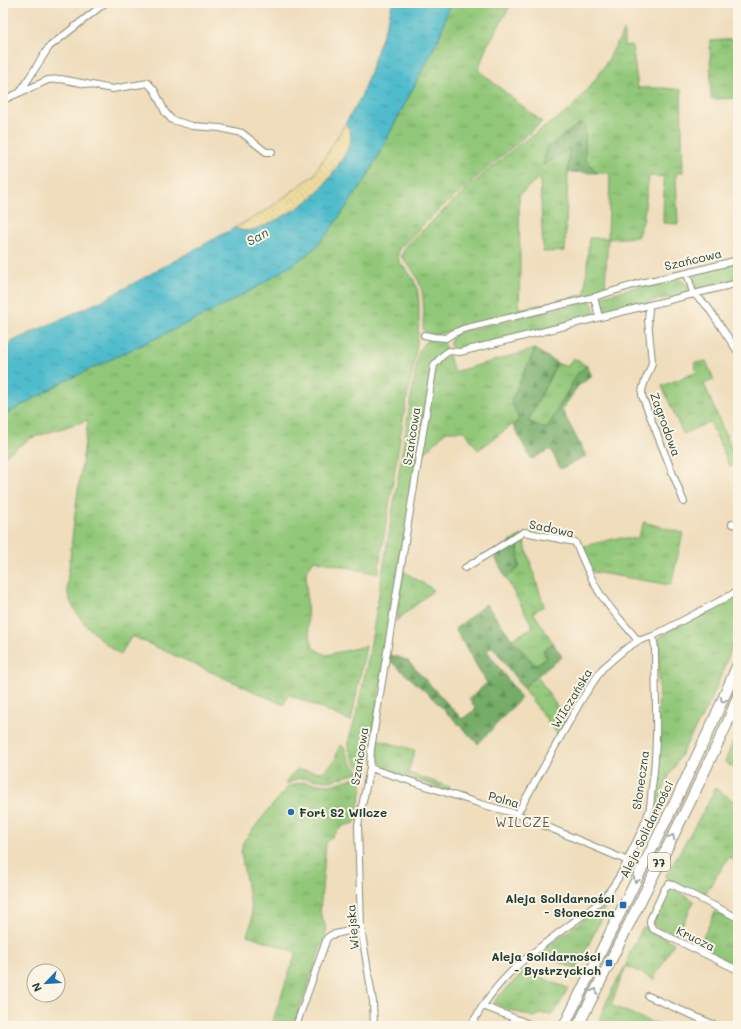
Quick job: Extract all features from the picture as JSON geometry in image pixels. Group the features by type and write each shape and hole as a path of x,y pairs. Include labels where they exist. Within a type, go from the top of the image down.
{"highway":[{"name":"Aleja Solidarności","path":"564,1026 677,798 713,722 738,664"},
{"name":"77","path":"582,1023 689,804 738,696"}],"street":[{"path":"20,92 49,47 105,3"},
{"path":"3,100 48,80 61,79 112,89 148,83 155,91 165,112 172,120 192,126 220,128 242,134 266,152 272,152"},
{"name":"Szańcowa","path":"446,338 463,329 594,297 640,283 738,260"},
{"path":"687,273 694,293 707,306 738,352"},
{"path":"424,335 434,338 446,338 449,351 460,352 738,283"},
{"path":"594,297 599,317"},
{"name":"Zagrodowa","path":"648,305 652,362 643,385 642,396 684,502"},
{"name":"Szańcowa","path":"358,825 370,768 371,749 434,365 449,351"},
{"name":"Sadowa","path":"465,568 524,532 576,542 594,583 603,598 638,641"},
{"name":"WiIczańska","path":"517,814 597,676 612,659 638,641 653,636 738,590"},
{"name":"Słoneczna","path":"471,1026 492,991 532,952 593,908 618,881 628,861 649,811 656,762 655,648 653,636"},
{"name":"Polna","path":"370,768 484,805 517,814 628,861"},
{"name":"Wiejska","path":"358,825 361,928 373,1002 374,1026"},
{"name":"Krucza","path":"738,918 669,884 665,888 650,920 652,929 738,970"},
{"path":"296,1026 327,938 330,935 361,928"},
{"path":"648,996 717,1026"},
{"path":"483,1006 534,1026"}],"green space":[{"path":"450,3 512,3 486,48 478,70 542,122 434,214 399,249 398,258 414,280 417,288 419,301 419,322 414,362 378,574 314,560 306,572 308,628 313,648 326,655 366,646 351,721 288,694 284,705 132,636 120,655 82,620 71,602 67,590 88,420 31,438 3,457 3,416 61,383 215,310 316,247 331,229 367,177 439,38"},
{"path":"624,30 624,46 632,45 638,88 664,88 681,90 683,172 676,173 678,224 663,223 664,177 649,176 643,222 637,237 608,239 605,286 607,286 607,289 556,304 435,335 428,334 423,330 424,309 422,291 416,275 402,258 402,254 407,245 460,195 520,144 570,110 595,80 608,60","holes":["585,126 585,158 597,173 610,173 608,238 589,238 585,294 519,309 519,195 540,177 543,252 565,251 569,149 544,164 546,148"]},
{"path":"738,39 738,98 711,99 710,41"},
{"path":"580,123 585,126 585,158 597,173 568,172 569,149 543,165 546,148"},
{"path":"738,262 738,280 695,289 693,279 696,274"},
{"path":"667,279 681,280 686,284 689,291 687,293 603,313 600,311 596,302 602,296"},
{"path":"591,301 596,315 462,350 453,349 450,346 451,339 454,335 463,331"},
{"path":"429,340 439,340 444,343 446,347 444,352 433,363 367,765 366,768 362,768 356,764 352,757 349,748 349,739 357,712 369,655 419,351"},
{"path":"535,349 512,400 519,420 478,450 465,431 446,431 421,457 433,376 437,366 443,358 449,355 454,372"},
{"path":"535,349 557,363 528,421 547,429 578,373 587,366 592,376 578,386 562,410 586,456 560,469 551,449 531,459 513,425 519,420 511,400"},
{"path":"573,358 587,366 578,373 547,429 528,421 557,363 567,367"},
{"path":"706,361 714,380 704,384 738,464 730,467 710,422 683,434 662,386 697,372 694,363"},
{"path":"644,522 683,533 671,585 593,572 581,547 617,538 637,539"},
{"path":"522,535 544,606 533,612 553,643 543,650 547,658 535,665 512,639 533,627 506,578 519,568 518,537"},
{"path":"518,537 519,568 506,578 495,557 500,549"},
{"path":"403,571 434,590 396,621"},
{"path":"738,595 738,632 711,700 666,782 655,814 651,814 657,784 658,764 659,638 662,634 733,599"},
{"path":"486,604 512,639 535,665 547,658 543,650 553,643 562,657 523,688 492,646 487,651 521,698 478,744 425,691 389,660 390,655 407,660 462,719 476,709 469,699 487,683 455,629"},
{"path":"537,676 566,720 558,735 523,688"},
{"path":"738,728 738,771 725,762"},
{"path":"376,739 415,750 408,773 450,787 449,791 378,767 373,761"},
{"path":"340,745 344,747 351,763 361,772 330,781 299,778 287,784 285,783 296,770 323,772 334,762"},
{"path":"361,776 364,777 355,823 343,826 326,843 320,912 327,930 294,1026 271,1026 296,952 247,935 252,921 251,907 241,853 243,842 288,787 302,782 330,785"},
{"path":"715,788 738,804 738,863 729,857 703,897 665,877 712,796"},
{"path":"671,888 694,901 676,938 656,927 652,921 667,890"},
{"path":"610,897 604,909 603,916 576,969 538,953 594,912"},
{"path":"715,912 738,923 738,968 698,948"},
{"path":"643,927 674,943 654,979 626,966 611,1005 660,1026 613,1026 608,1024 603,1026 600,1017"},
{"path":"524,971 568,988 553,1014 541,1014 534,1017 495,1004 495,1000"}],"sand":[{"path":"345,124 350,131 350,143 343,159 316,194 293,211 253,230 246,231 234,228 267,210 314,175"}],"water":[{"name":"San","path":"392,3 450,3 439,38 367,177 331,229 316,247 299,260 257,287 215,310 61,383 3,416 3,347 15,340 105,299 234,228 246,231 253,230 272,222 302,205 320,190 343,159 347,151 351,133 345,124 361,97 389,17"}],"place":[{"name":"Fort S2 Wilcze","path":"291,812"},
{"name":"Aleja Solidarności - Słoneczna","path":"623,905"},
{"name":"Aleja Solidarności - Bystrzyckich","path":"609,963"}],"district":[{"name":"WILCZE","path":"523,821"}]}
